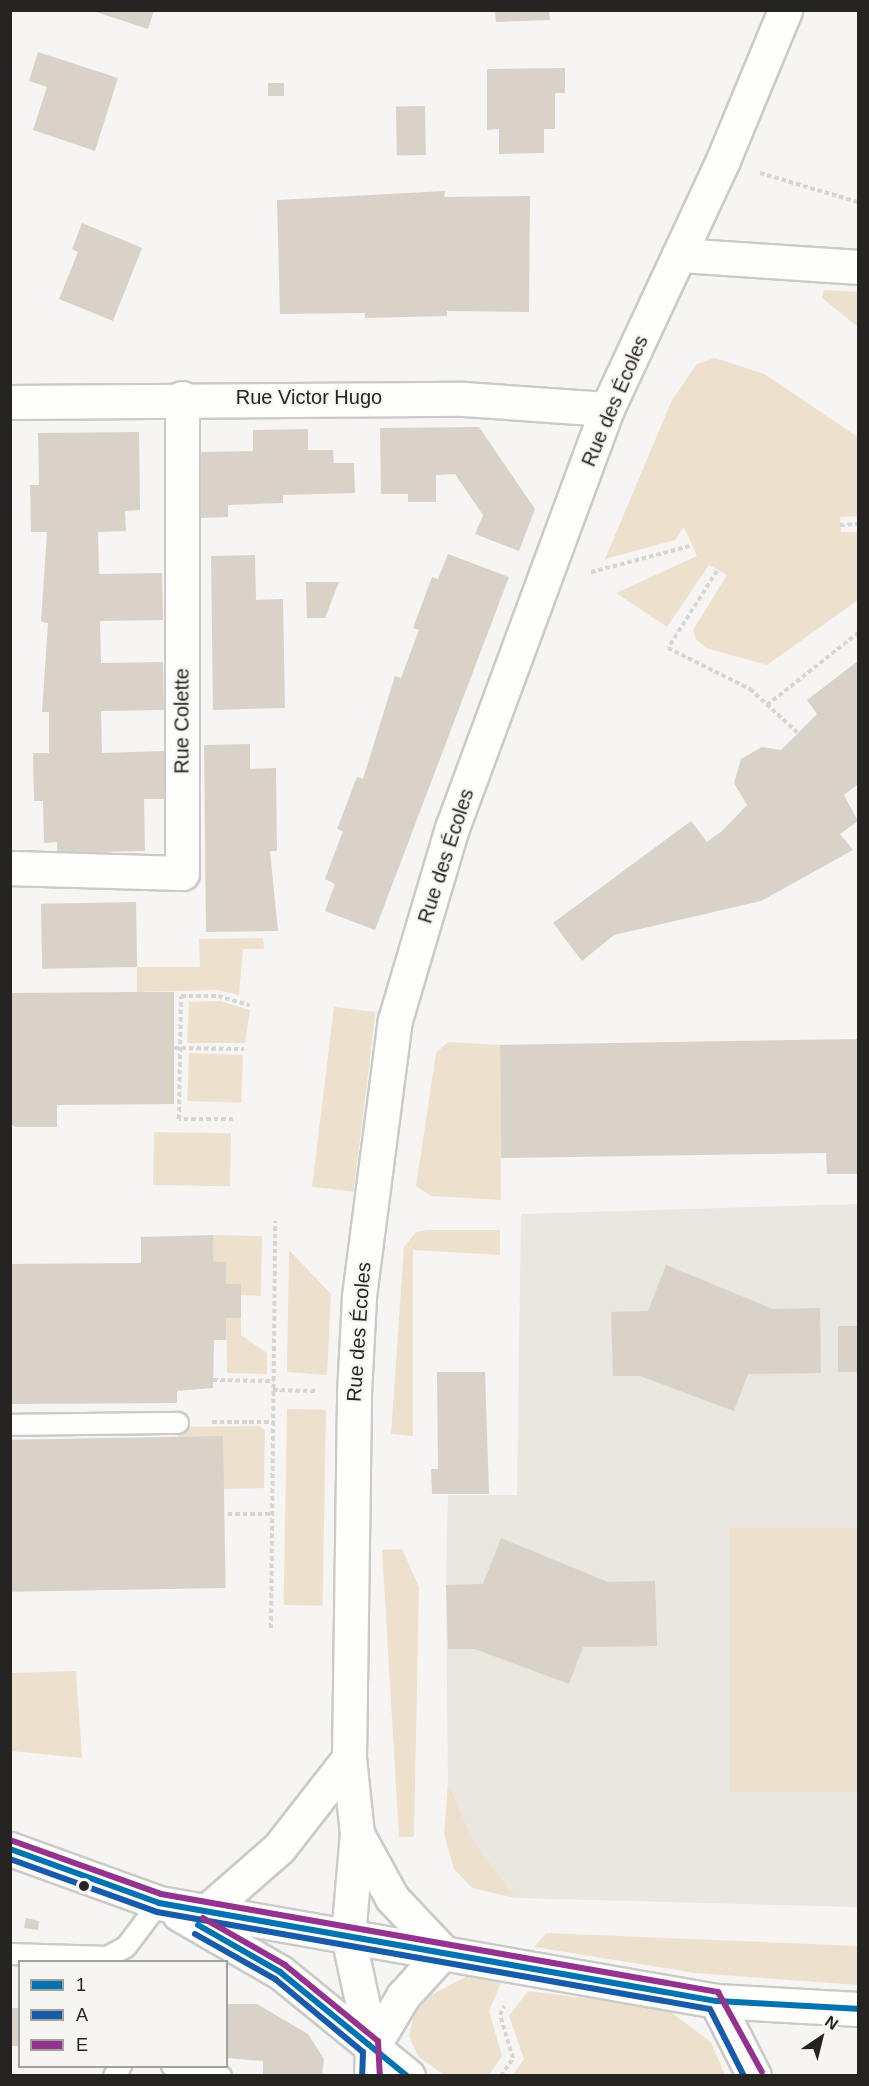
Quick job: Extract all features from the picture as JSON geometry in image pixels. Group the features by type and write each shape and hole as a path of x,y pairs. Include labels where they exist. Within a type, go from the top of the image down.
{"street":[{"name":"Rue des Écoles","path":"371,2062 348,1936 357,1834 349,1758 359,1296 395,1020 452,828 607,409 723,160 785,10"},
{"path":"679,255 858,267"},
{"name":"Rue Victor Hugo","path":"10,402 182,398 464,399 607,409"},
{"name":"Rue Colette","path":"10,868 182,873 182,398"},
{"path":"207,1911 279,1848 349,1758"},
{"name":"Rue des Écoles","path":"357,1834 392,1898 443,1953"},
{"path":"10,1849 159,1903 280,1972 371,2062 408,2076"},
{"path":"159,1903 716,2001 858,2009"},
{"path":"371,2062 403,1996 443,1953"},
{"path":"716,2001 754,2076"}],"lane":[{"path":"10,1425 178,1423"},
{"path":"10,1954 107,1957 126,1947 159,1903"},
{"path":"177,2068 221,2076"}],"path":[{"path":"723,160 858,202"},
{"path":"840,525 858,524"},
{"path":"591,572 690,546"},
{"path":"717,571 668,648 750,689 796,732"},
{"path":"767,705 858,633"},
{"path":"233,1119 179,1119 181,996 218,996 250,1005"},
{"path":"174,1048 244,1049"},
{"path":"271,1628 275,1221"},
{"path":"213,1380 274,1381"},
{"path":"178,1423 273,1422"},
{"path":"228,1514 272,1514"},
{"path":"501,2076 513,2058 500,2015 512,1992 517,1966"}],"shaded area":[{"path":"824,290 858,292 858,327 822,298"},
{"path":"715,358 764,374 858,437 858,516 840,517 841,532 858,532 858,600 767,665 706,648 696,639 693,630 727,575 709,565 667,627 616,593 697,556 684,527 675,540 605,559 672,400 697,364"},
{"path":"263,938 264,949 243,949 239,995 218,990 137,992 137,967 200,967 199,939"},
{"path":"220,1001 250,1010 245,1043 187,1043 189,1002"},
{"path":"334,1007 376,1012 354,1192 312,1187"},
{"path":"448,1042 500,1045 501,1200 431,1196 416,1186 436,1053"},
{"path":"189,1053 243,1055 241,1103 187,1101"},
{"path":"154,1132 231,1133 230,1186 153,1185"},
{"path":"858,1204 858,1907 516,1898 473,1840 448,1783 446,1585 448,1495 517,1495 521,1214"},
{"path":"500,1230 500,1255 413,1250 413,1436 391,1434 404,1247 416,1232"},
{"path":"213,1235 262,1236 261,1296 240,1295 240,1284 226,1284 226,1262 213,1261"},
{"path":"289,1250 331,1294 327,1375 287,1372"},
{"path":"226,1318 241,1318 241,1335 267,1353 267,1374 227,1373"},
{"path":"287,1409 326,1410 323,1606 284,1605"},
{"path":"259,1426 265,1430 264,1488 223,1489 177,1441 178,1427"},
{"path":"730,1528 858,1528 858,1792 730,1792"},
{"path":"402,1549 419,1587 414,1837 399,1837 382,1550"},
{"path":"76,1671 82,1758 11,1751 11,1673"},
{"path":"448,1783 473,1840 516,1898 472,1888 454,1869 444,1834"},
{"path":"546,1933 858,1946 858,1985 695,1973 534,1947"},
{"path":"467,1976 501,1983 489,2011 502,2056 489,2075 444,2075 418,2056 409,2036 414,2014 431,1995"},
{"path":"528,1991 665,2008 711,2042 725,2075 513,2075 524,2059 509,2016"}],"building":[{"path":"90,10 154,10 148,29"},
{"path":"495,10 549,10 550,20 496,22"},
{"path":"38,52 118,78 95,151 33,130 47,87 29,81"},
{"path":"565,68 565,93 555,93 555,129 544,129 544,153 499,154 499,129 487,130 487,69"},
{"path":"268,83 284,83 284,96 268,96"},
{"path":"425,106 426,155 397,155 396,107"},
{"path":"445,191 444,197 530,196 529,312 447,311 447,316 365,318 365,313 280,314 277,200"},
{"path":"82,223 142,248 113,321 59,299 78,252 72,249"},
{"path":"479,427 535,509 519,551 475,534 483,515 455,474 436,475 436,502 408,502 408,494 381,494 380,428"},
{"path":"308,429 308,450 333,450 334,463 354,463 355,493 283,495 283,503 228,505 228,517 201,518 200,452 253,451 253,430"},
{"path":"139,432 140,510 125,511 126,531 98,532 99,574 162,573 163,620 100,621 101,663 163,662 164,710 101,711 102,753 164,751 165,799 144,799 145,851 57,853 57,842 44,843 43,801 34,801 33,753 49,753 49,712 42,712 48,623 41,622 47,532 31,532 30,485 39,485 38,433"},
{"path":"448,554 509,577 375,930 325,911 335,884 325,879 343,831 337,829 357,777 363,779 395,676 401,678 419,630 413,628 432,577 438,579"},
{"path":"255,555 256,600 283,599 285,708 213,710 211,556"},
{"path":"306,582 339,582 325,618 307,618"},
{"path":"858,661 858,784 844,795 858,821 840,834 853,850 761,901 614,935 582,961 553,923 691,821 707,842 722,831 747,805 734,783 741,759 762,747 781,750 817,714 807,700"},
{"path":"250,744 250,769 276,768 277,851 270,851 278,931 206,932 204,745"},
{"path":"136,902 137,967 42,969 41,904"},
{"path":"174,992 174,1104 57,1105 57,1127 15,1127 10,1122 10,993"},
{"path":"858,1039 858,1174 827,1174 826,1153 501,1158 500,1045"},
{"path":"213,1235 213,1261 226,1262 226,1284 241,1284 241,1318 226,1318 226,1340 214,1340 213,1388 177,1391 177,1403 10,1404 10,1264 141,1263 141,1237"},
{"path":"666,1265 773,1309 820,1308 821,1373 748,1374 734,1411 640,1376 613,1376 611,1312 648,1311"},
{"path":"838,1326 858,1326 858,1372 838,1372"},
{"path":"437,1372 485,1372 489,1494 432,1494 431,1469 438,1469"},
{"path":"223,1436 226,1588 12,1592 10,1440"},
{"path":"501,1538 608,1582 655,1581 657,1646 583,1647 569,1684 475,1649 448,1649 446,1585 483,1584"},
{"path":"26,1918 39,1921 38,1930 24,1928"},
{"path":"228,2004 257,2004 308,2034 324,2059 322,2076 263,2076 263,2061 228,2058"},
{"path":"10,2008 18,2008 18,2046 10,2046"}],"transit line":[{"name":"E","path":"13,1841 161,1894 718,1992 762,2072"},
{"name":"1","path":"10,1849 159,1903 716,2001 858,2009"},
{"name":"A","path":"10,1859 157,1912 710,2009 744,2076"},
{"name":"E","path":"203,1918 285,1965 378,2041 380,2076"},
{"name":"1","path":"198,1925 280,1972 407,2076"},
{"name":"A","path":"195,1934 275,1979 363,2052 362,2076"}]}
